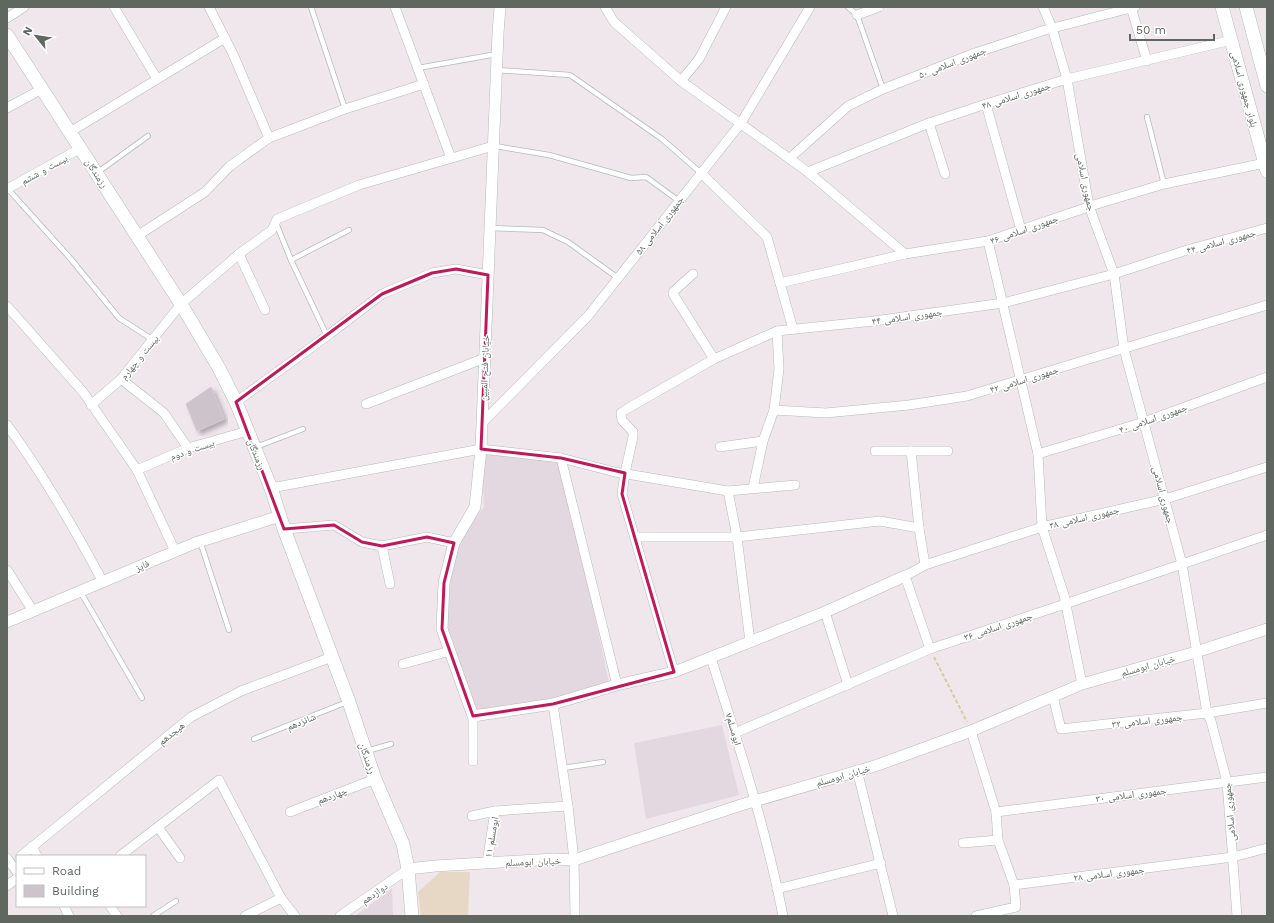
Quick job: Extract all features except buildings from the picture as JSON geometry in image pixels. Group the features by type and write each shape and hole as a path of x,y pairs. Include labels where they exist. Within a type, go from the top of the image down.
{"main road":[{"name":"بلوار جمهوری اسلامی","path":"1222,7 1266,167"},
{"path":"1246,7 1267,84"},
{"name":"رزمندگان","path":"7,35 181,304 219,368 236,402 271,488 284,529 349,702 375,778 403,844 408,869 412,916"}],"street":[{"path":"7,18 24,7"},
{"path":"114,7 157,79"},
{"path":"209,7 233,54 269,138"},
{"path":"396,7 451,158"},
{"name":"خیابان فتح المبین","path":"473,716 442,629 442,621 444,583 454,543 475,507 481,449 496,70 500,7"},
{"path":"606,7 614,22 681,81 790,158 905,254"},
{"path":"681,81 699,59 726,7"},
{"name":"جمهوری اسلامی ۵۸","path":"482,423 588,316 741,123 810,7"},
{"path":"857,15 879,7"},
{"name":"جمهوری اسلامی","path":"1043,7 1052,28 1066,79 1089,206 1114,274 1124,349 1182,564 1207,714 1211,721 1227,782 1237,916"},
{"path":"1132,7 1147,61"},
{"name":"جمهوری اسلامی ۵۰","path":"790,158 848,106 883,89 975,53 1052,28 1132,7"},
{"path":"70,132 225,38"},
{"name":"جمهوری اسلامی ۴۸","path":"808,172 929,123 1066,79 1232,40"},
{"path":"137,236 205,192 230,166 269,138 344,109 424,84"},
{"path":"7,108 42,89"},
{"path":"986,104 1021,230"},
{"path":"929,123 945,174"},
{"name":"بیست و چهارم","path":"92,405 121,379 181,304 239,254 272,230 277,219 360,185 493,146"},
{"name":"بیست و ششم","path":"7,189 81,148"},
{"name":"جمهوری اسلامی ۴۶","path":"780,283 905,254 988,241 1089,206 1164,184 1266,167"},
{"path":"701,173 767,237 792,329"},
{"name":"جمهوری اسلامی ۴۴","path":"625,473 633,432 622,420 621,413 714,359 777,332 792,329 874,321 1003,303 1114,274 1187,250 1267,228"},
{"path":"988,241 1038,454 1042,527 1064,595 1082,684"},
{"path":"239,254 265,310"},
{"path":"236,402 382,294 432,274 456,269 488,275"},
{"path":"693,274 674,291 673,294 714,359"},
{"name":"جمهوری اسلامی ۴۲","path":"774,410 826,413 909,405 967,396 1267,305"},
{"path":"7,306 78,386 137,470 175,551"},
{"path":"753,488 763,441 774,410 779,369 777,332"},
{"path":"366,404 485,358"},
{"name":"جمهوری اسلامی ۴۰","path":"1038,454 1144,422 1267,377"},
{"path":"121,379 164,413 188,448"},
{"path":"7,425 44,478 71,522 103,582"},
{"name":"بیست و دوم","path":"137,470 188,448 248,431"},
{"path":"720,447 763,441"},
{"path":"271,488 481,449 561,458 615,472 728,491 795,485"},
{"path":"875,451 948,451"},
{"path":"911,451 919,528 925,565"},
{"path":"561,458 617,686"},
{"name":"جمهوری اسلامی ۳۸","path":"905,576 925,565 1042,527 1165,499 1267,467"},
{"path":"625,473 622,494 674,672"},
{"path":"728,491 737,537 750,642"},
{"name":"فایز","path":"7,622 200,541 280,516"},
{"path":"635,537 737,537 880,521 919,528"},
{"path":"284,529 334,525 362,542 382,546 427,537 454,543"},
{"name":"جمهوری اسلامی ۳۶","path":"735,733 930,649 1267,535"},
{"path":"382,546 390,584"},
{"path":"7,570 33,611"},
{"path":"473,761 473,716 553,704 674,672 825,612 905,576 930,649"},
{"path":"825,612 848,684"},
{"name":"خیابان ابومسلم","path":"408,869 554,859 574,860 755,801 857,770 876,766 971,731 1082,684 1196,652 1267,629"},
{"path":"403,664 450,651"},
{"name":"هیجدهم","path":"22,855 191,717 241,691 332,657"},
{"name":"ابومسلم۷","path":"711,658 755,801 783,916"},
{"name":"جمهوری اسلامی ۳۲","path":"1053,696 1061,729 1207,714 1267,703"},
{"path":"553,704 563,768 574,860 575,916"},
{"path":"971,731 996,812 998,840 1014,885 1017,912 976,916"},
{"path":"857,770 893,916"},
{"name":"جمهوری اسلامی ۳۰","path":"996,812 1267,777"},
{"name":"چهاردهم","path":"290,812 375,778"},
{"path":"121,855 220,780 281,898 295,916"},
{"path":"472,816 495,811 568,806"},
{"name":"ابومسلم ۱۱","path":"487,863 495,811"},
{"path":"158,827 180,858"},
{"path":"963,843 998,840"},
{"path":"32,846 36,855"},
{"name":"جمهوری اسلامی ۲۸","path":"1014,885 1233,857 1267,848"},
{"path":"7,858 16,871"},
{"path":"777,889 881,863"},
{"name":"دوازدهم","path":"340,916 408,869"},
{"path":"7,886 16,879"},
{"path":"245,916 281,898"},
{"path":"64,907 69,916"},
{"path":"111,907 117,916"}],"lane":[{"path":"311,7 344,109"},
{"path":"848,7 857,15 883,89"},
{"path":"418,68 497,54"},
{"path":"496,70 570,75 662,139 701,173"},
{"path":"1147,117 1164,184"},
{"path":"96,173 148,136"},
{"path":"493,146 549,155 631,178 646,177 679,201"},
{"path":"7,189 70,258 119,318 153,340"},
{"path":"276,222 291,260 326,336"},
{"path":"490,228 543,230 568,242 618,278"},
{"path":"291,260 349,230"},
{"path":"254,447 304,429"},
{"path":"200,541 229,630"},
{"path":"80,591 142,698"},
{"name":"شانزدهم","path":"254,739 349,702"},
{"path":"366,751 391,744"},
{"path":"563,768 603,762"},
{"path":"154,916 176,901"}],"path":[{"path":"930,649 971,731"}],"highlighted area":[{"path":"456,269 488,275 481,449 561,458 625,473 622,494 674,672 553,704 473,716 442,629 444,583 454,543 427,537 382,546 362,542 334,525 284,529 236,402 382,294 432,273"}],"shaded area":[{"path":"481,449 561,458 610,687 473,716 442,629 454,543 484,507"},
{"path":"722,725 739,795 646,819 634,743"},
{"path":"440,872 470,872 468,916 421,916 418,892"},
{"path":"392,888 393,916 355,916"}]}
